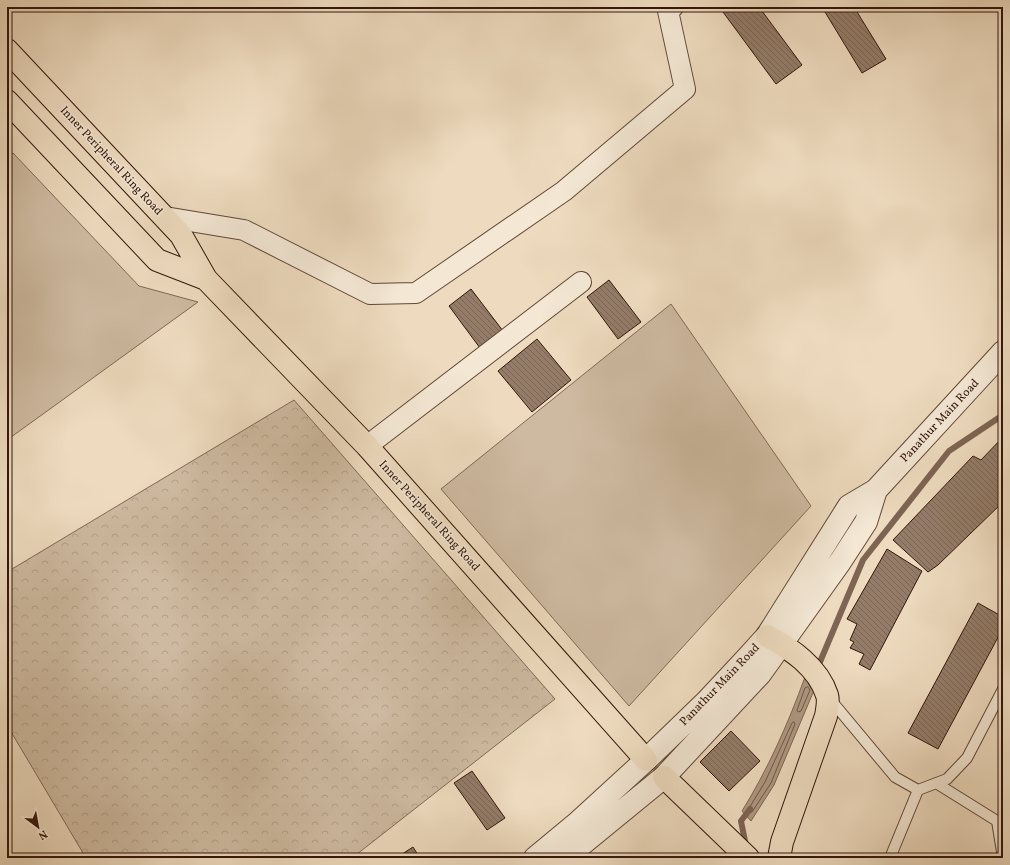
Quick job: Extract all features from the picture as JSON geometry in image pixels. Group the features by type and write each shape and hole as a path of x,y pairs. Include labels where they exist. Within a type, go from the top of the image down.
{"main road":[{"name":"Inner Peripheral Ring Road","path":"7,50 165,217 181,235 206,279 367,446 646,760"},
{"name":"Inner Peripheral Ring Road","path":"7,101 157,260 206,279"},
{"path":"775,640 804,660 822,687 826,716 782,842 779,858"},
{"path":"664,777 743,854"}],"street":[{"path":"165,217 244,230 370,294 416,293 564,191 685,89 668,11 672,7"},
{"path":"367,446 581,282"},
{"name":"Panathur Main Road","path":"535,858 576,824 646,760 706,702 775,640 840,562 866,522 876,490 1003,352"},
{"name":"Panathur Main Road","path":"565,858 664,777 760,674 775,640"}],"lane":[{"path":"822,687 895,777 918,790"},
{"path":"890,858 918,790 947,779 967,758 1003,690"},
{"path":"936,783 997,821 1003,858"}],"green space":[{"path":"13,153 139,286 198,302 7,440 7,157"},
{"path":"671,304 811,506 629,706 441,489"},
{"path":"294,400 555,699 352,858 86,858 7,725 7,572"}],"water":[{"path":"805,677 815,688 774,785 751,821 742,811 777,746"}],"building":[{"path":"730,7 759,7 802,65 776,84 723,12"},
{"path":"822,7 854,7 886,59 862,73"},
{"path":"609,280 641,322 618,339 587,297"},
{"path":"471,289 503,331 480,348 449,306"},
{"path":"537,339 571,380 532,412 498,371"},
{"path":"1003,437 1003,502 938,565 928,572 893,540 973,456 981,460"},
{"path":"887,549 922,571 870,670 859,664 864,654 850,648 854,642 850,640 857,624 847,619"},
{"path":"978,603 1003,617 1003,628 938,749 908,733"},
{"path":"731,731 760,761 729,791 700,762"},
{"path":"472,771 505,818 487,830 454,783"},
{"path":"413,847 420,858 396,858"}],"waterway":[{"path":"817,669 863,560 949,451 1003,415"},
{"path":"746,846 741,821 750,809"}]}
